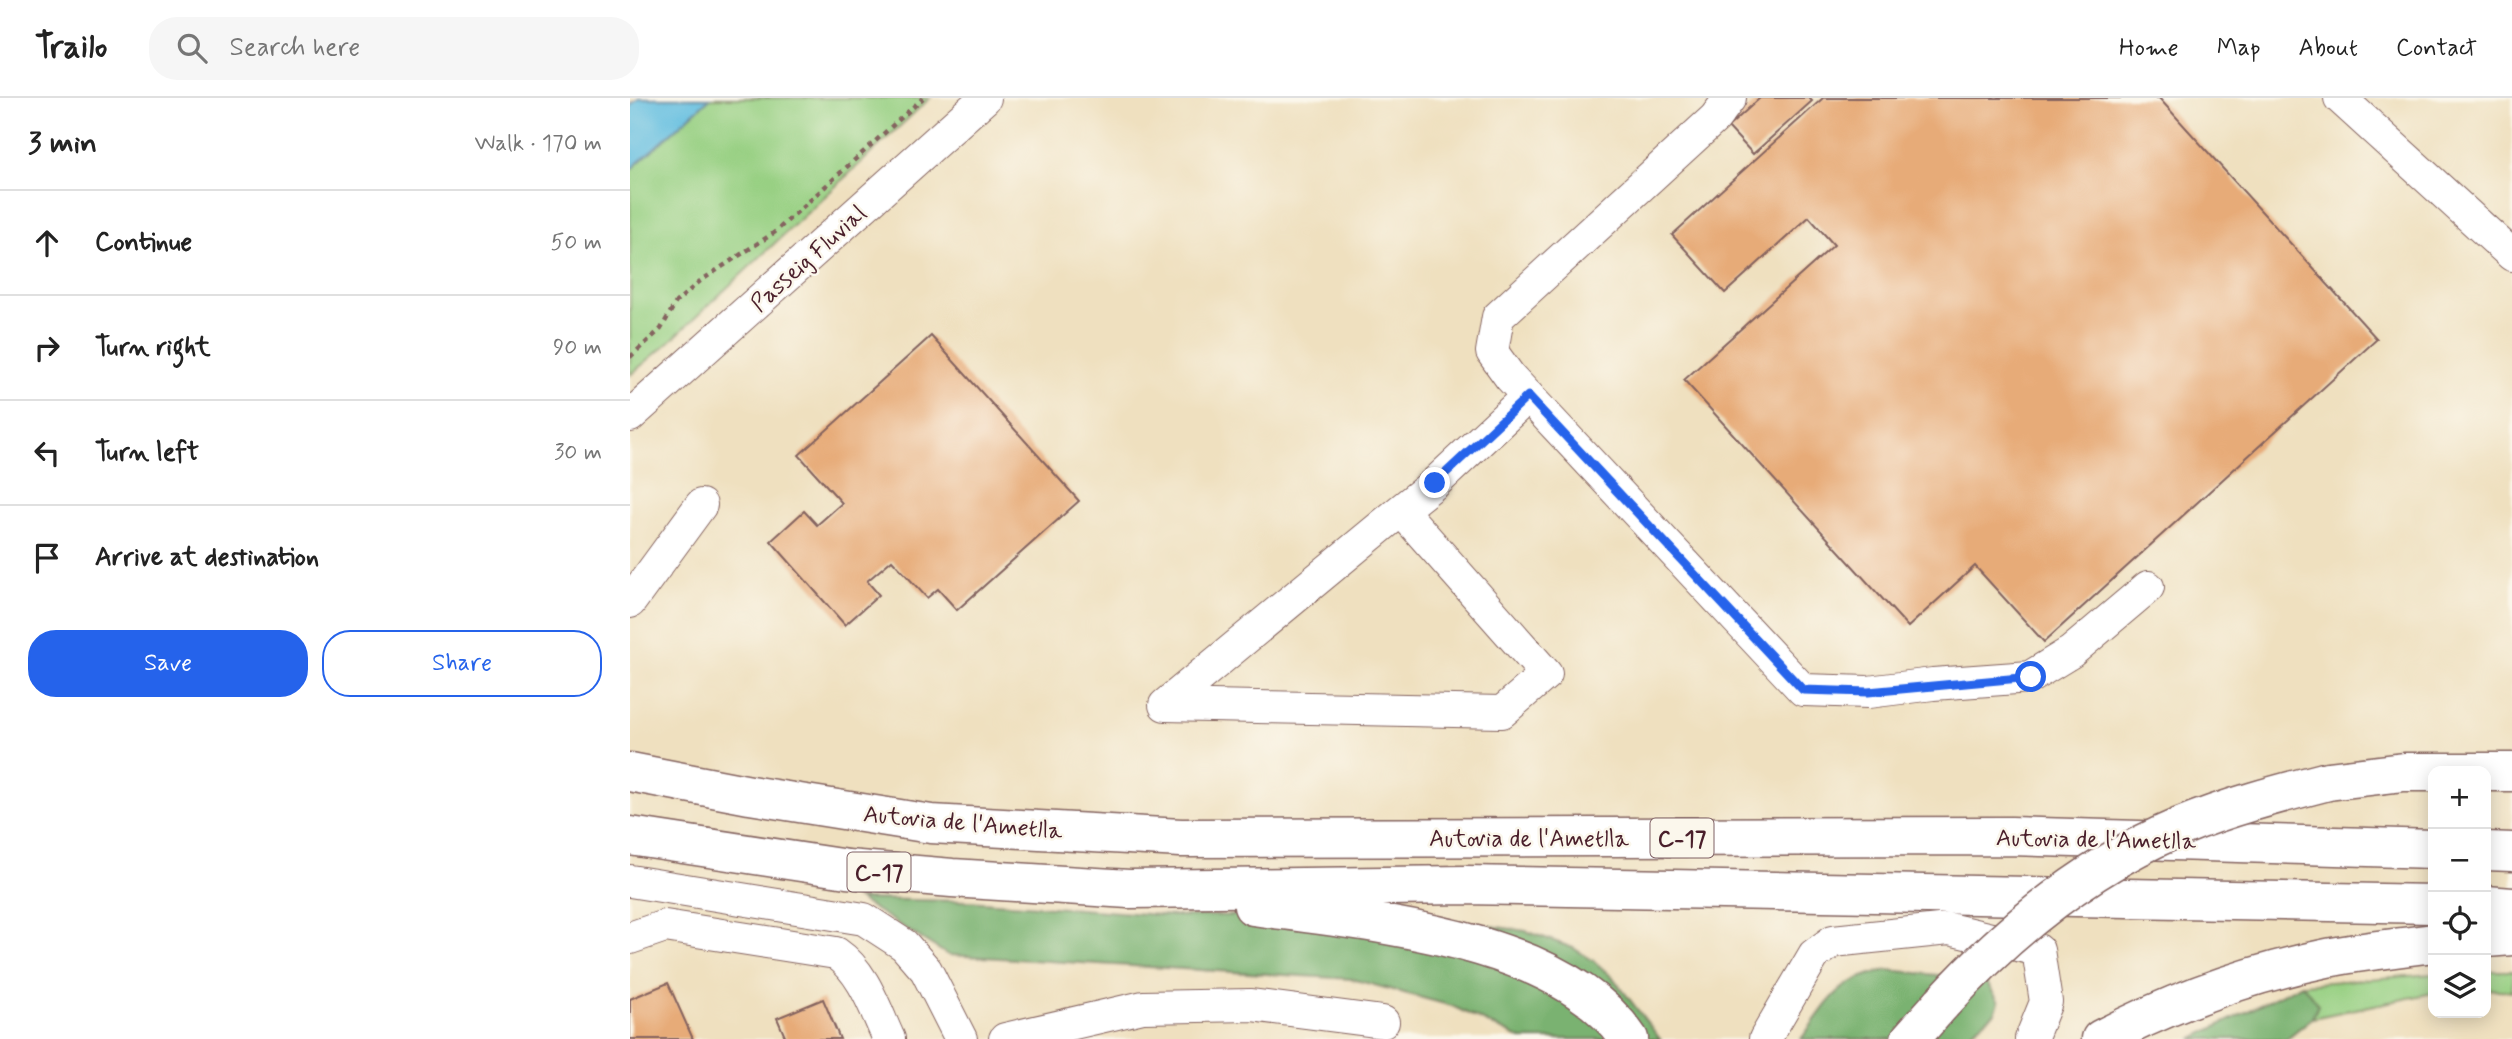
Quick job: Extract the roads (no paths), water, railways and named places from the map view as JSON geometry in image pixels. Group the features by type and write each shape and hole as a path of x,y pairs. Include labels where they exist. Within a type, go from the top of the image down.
{"highway":[{"name":"Autovia de l'Ametlla","path":"630,772 772,799 931,824 1181,838 2011,836 2428,849"},
{"path":"1910,1039 1969,973 2046,906 2112,863 2178,828 2217,813 2328,781 2404,772 2512,772"},
{"name":"Autovia de l'Ametlla","path":"630,836 847,869 1129,889 1466,886 2428,904"},
{"path":"2491,851 2512,852"},
{"path":"1129,889 1373,923 1450,937 1520,959 1555,976 1590,999 1629,1039"},
{"path":"2491,905 2512,907"},
{"path":"2491,938 2512,936"},
{"path":"2101,1039 2177,1003 2262,974 2329,957 2428,944"}],"street":[{"name":"Passeig Fluvial","path":"630,416 985,98"},
{"path":"1730,98 1715,118 1498,317 1492,352 1510,377 1803,690 1868,692 2031,677 2071,652 2148,587"},
{"path":"2340,98 2512,255"},
{"path":"1402,510 1546,674 1502,712 1166,705 1402,510 1528,396"},
{"path":"630,602 701,505"},
{"path":"630,881 864,919 904,945 926,970 961,1039"},
{"path":"631,936 665,926 836,953 848,962 862,981 889,1039"},
{"path":"1765,1039 1814,955 1833,941 1949,929 2038,950 2046,1002 2031,1039"},
{"path":"1005,1039 1143,1007 1251,1005 1383,1022"}],"water":[{"path":"639,98 710,98 630,170 630,106"}]}
